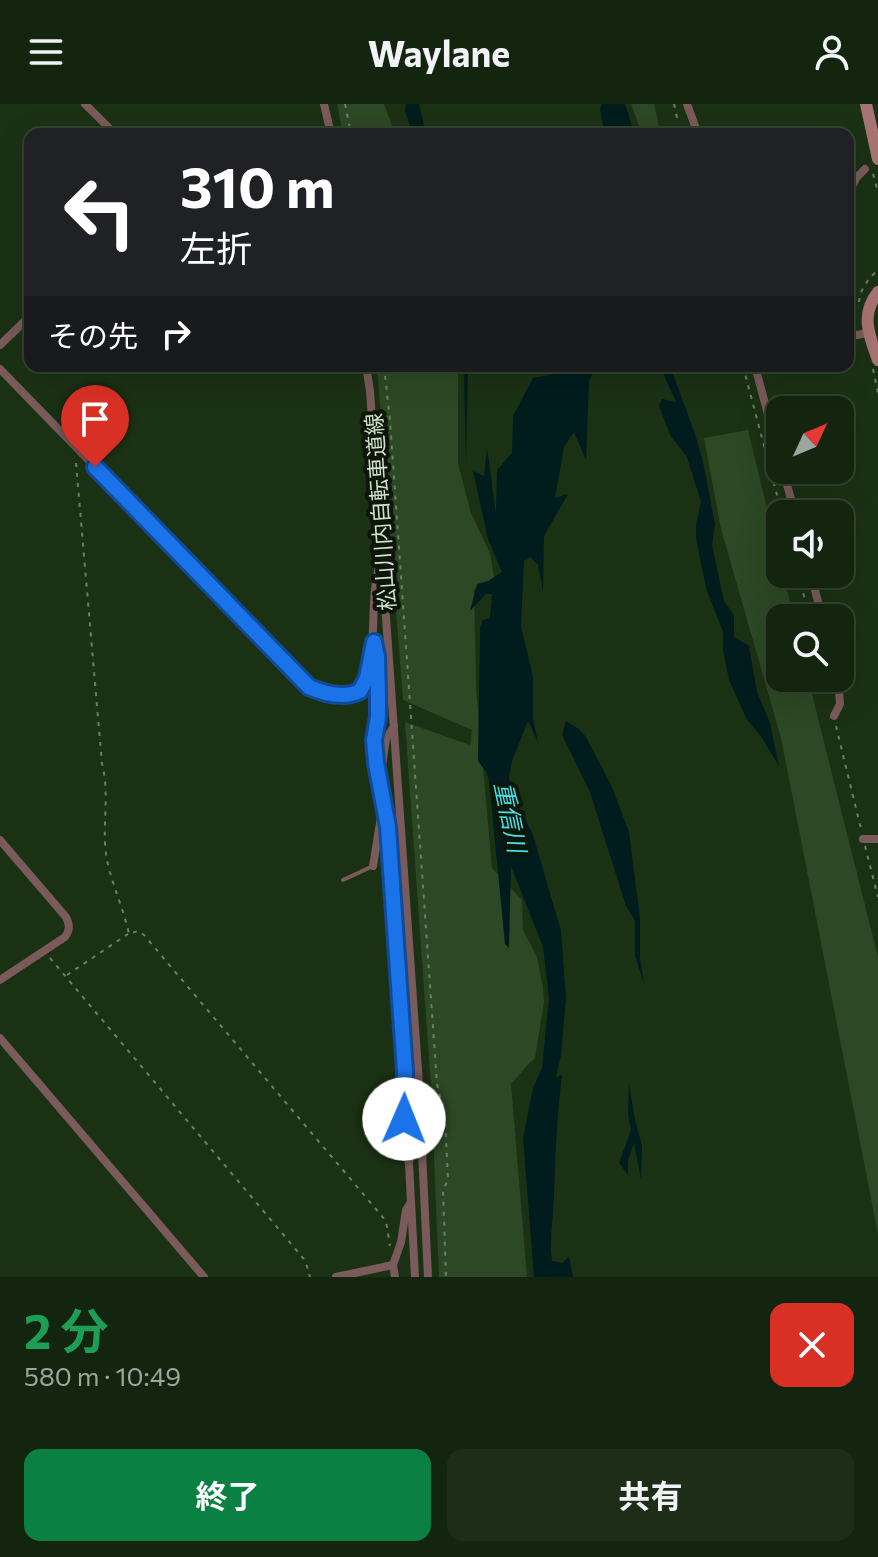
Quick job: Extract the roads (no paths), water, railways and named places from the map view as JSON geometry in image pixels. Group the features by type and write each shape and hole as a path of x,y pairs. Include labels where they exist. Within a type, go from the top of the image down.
{"street":[{"path":"85,104 109,128"},
{"path":"324,104 330,128"},
{"path":"687,104 696,128"},
{"path":"866,104 878,159"},
{"path":"854,182 865,169"},
{"path":"878,292 867,314 868,333 878,360"},
{"path":"0,345 24,322"},
{"path":"854,334 868,333"},
{"path":"0,369 309,687 347,696 360,691 367,678 374,642"},
{"path":"367,372 419,1084 428,1277"},
{"path":"757,372 766,407"},
{"path":"382,557 376,576 373,614 378,696 374,740 388,827 405,1072 404,1143 409,1164"},
{"path":"834,716 840,704 839,692"},
{"path":"380,779 386,739 394,726"},
{"path":"373,866 383,807"},
{"path":"863,839 878,839"},
{"path":"0,840 69,924 65,937 0,980"},
{"path":"0,1038 204,1277"},
{"path":"415,1277 409,1164 419,1084"},
{"path":"395,1277 393,1265 401,1242 406,1210 411,1202"},
{"path":"336,1277 393,1265"}],"lane":[{"path":"343,880 373,866"}],"water":[{"path":"406,104 419,104 425,128 411,128"},
{"path":"602,104 625,104 632,128 604,128 600,110"},
{"path":"464,372 470,372 468,373 466,464"},
{"name":"重信川","path":"553,372 593,372 589,381 586,460 574,432 564,447 555,498 568,494 544,536 543,591 538,565 530,557 524,561 521,626 533,677 533,719 538,742 528,721 512,761 509,778 511,796 533,835 561,931 566,998 556,1077 562,1075 551,1245 552,1261 563,1263 569,1256 573,1277 534,1277 523,1138 533,1088 542,1068 549,998 543,947 511,866 509,948 505,944 489,781 478,761 480,628 483,620 490,618 492,594 486,594 470,611 477,584 502,572 488,539 473,471 484,476 487,447 496,514 497,470 512,453 513,416 533,378"},
{"path":"663,372 672,372 695,434 715,524 712,545 724,601 734,615 734,637 749,646 757,692 770,723 779,766 747,720 729,680 723,632 706,588 696,539 701,502 687,457 670,435 659,406 662,399 676,402"},
{"path":"566,721 586,737 612,787 629,832 640,918 640,958 644,984 635,955 635,921 626,906 590,792 562,735"},
{"path":"629,1084 642,1146 641,1179 634,1143 628,1160 628,1175 619,1163 631,1130"}]}
